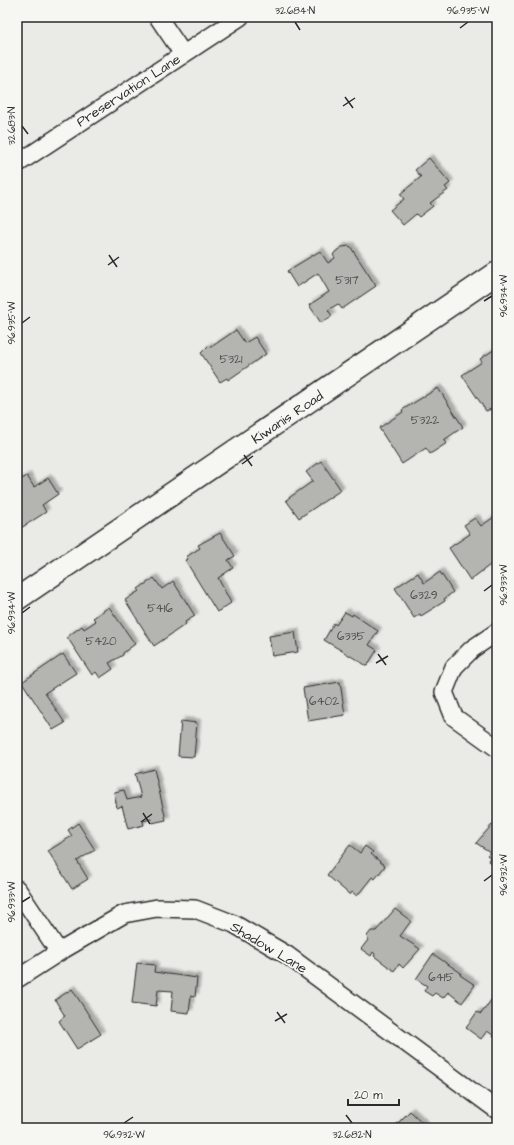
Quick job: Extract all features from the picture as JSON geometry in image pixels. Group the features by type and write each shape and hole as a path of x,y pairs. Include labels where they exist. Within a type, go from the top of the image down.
{"street":[{"path":"158,17 183,54"},
{"name":"Preservation Lane","path":"17,164 240,17"},
{"name":"Kiwanis Road","path":"17,599 497,274"},
{"path":"497,632 472,649 454,667 444,692 454,717 497,748"},
{"path":"17,889 59,952"},
{"name":"Shadow Lane","path":"17,979 59,952 124,914 157,908 195,909 234,924 287,954 497,1110"}],"building":[{"path":"429,158 450,183 445,187 448,190 430,203 433,206 419,217 416,214 403,225 390,210 404,199 400,194 421,177 415,170"},
{"path":"350,246 376,286 342,309 338,304 328,310 332,316 321,323 309,305 329,292 318,273 297,287 287,271 320,251 328,263 335,258 333,255 335,252 342,247"},
{"path":"236,330 245,343 255,337 266,354 228,380 227,378 220,382 201,353 208,346 211,347"},
{"path":"495,349 497,352 497,407 486,411 462,375 482,362 480,359"},
{"path":"438,388 463,427 444,440 447,443 430,454 426,448 402,464 379,428 403,412 402,410"},
{"path":"321,461 341,490 299,518 286,500 313,481 306,472"},
{"path":"27,476 34,487 48,478 58,494 42,505 46,512 21,528 17,524 17,482"},
{"path":"497,515 497,563 495,564 494,562 470,580 449,548 470,534 464,525 475,518 481,526"},
{"path":"220,533 235,556 228,560 233,568 218,578 231,603 217,612 185,560 188,559 186,557 200,548 198,545"},
{"path":"440,572 453,592 444,599 445,601 421,616 420,614 414,618 395,588 418,573 424,583"},
{"path":"154,578 162,589 173,581 195,616 154,646 125,600 139,591 138,589"},
{"path":"109,607 135,644 123,653 123,655 109,663 113,669 100,678 96,672 92,675 67,637 82,626 84,629 96,621 93,618"},
{"path":"345,612 352,616 353,614 378,631 369,645 377,650 367,666 324,640 334,623 336,625"},
{"path":"295,632 298,652 272,656 269,636"},
{"path":"63,654 76,673 45,693 65,723 53,730 22,682"},
{"path":"340,682 345,715 308,721 303,688"},
{"path":"181,721 197,723 194,757 178,756"},
{"path":"154,769 166,820 152,823 151,819 143,821 144,825 128,829 122,806 117,808 114,792 124,790 127,800 141,797 135,774"},
{"path":"78,823 95,850 77,861 88,879 72,889 48,851 72,836 68,830"},
{"path":"497,824 496,866 488,861 490,857 487,855 490,852 476,843 492,825 495,827"},
{"path":"350,845 360,853 365,846 373,852 371,854 385,866 375,879 372,877 357,896 352,892 350,895 327,875"},
{"path":"395,909 411,921 400,936 420,949 403,968 399,964 394,971 374,956 375,954 373,952 371,956 361,949 368,940 367,936 371,931 376,931"},
{"path":"433,954 461,973 460,975 475,985 462,1003 448,992 443,998 435,993 432,996 424,991 427,986 416,979"},
{"path":"137,963 155,965 154,972 197,978 195,997 191,996 189,1013 171,1011 173,991 158,990 156,1006 132,1003"},
{"path":"72,989 101,1034 77,1049 59,1021 65,1016 55,1000"},
{"path":"494,996 497,998 497,1038 487,1031 481,1039 466,1028 477,1012 481,1014"},
{"path":"410,1111 425,1125 425,1128 393,1128"}]}
